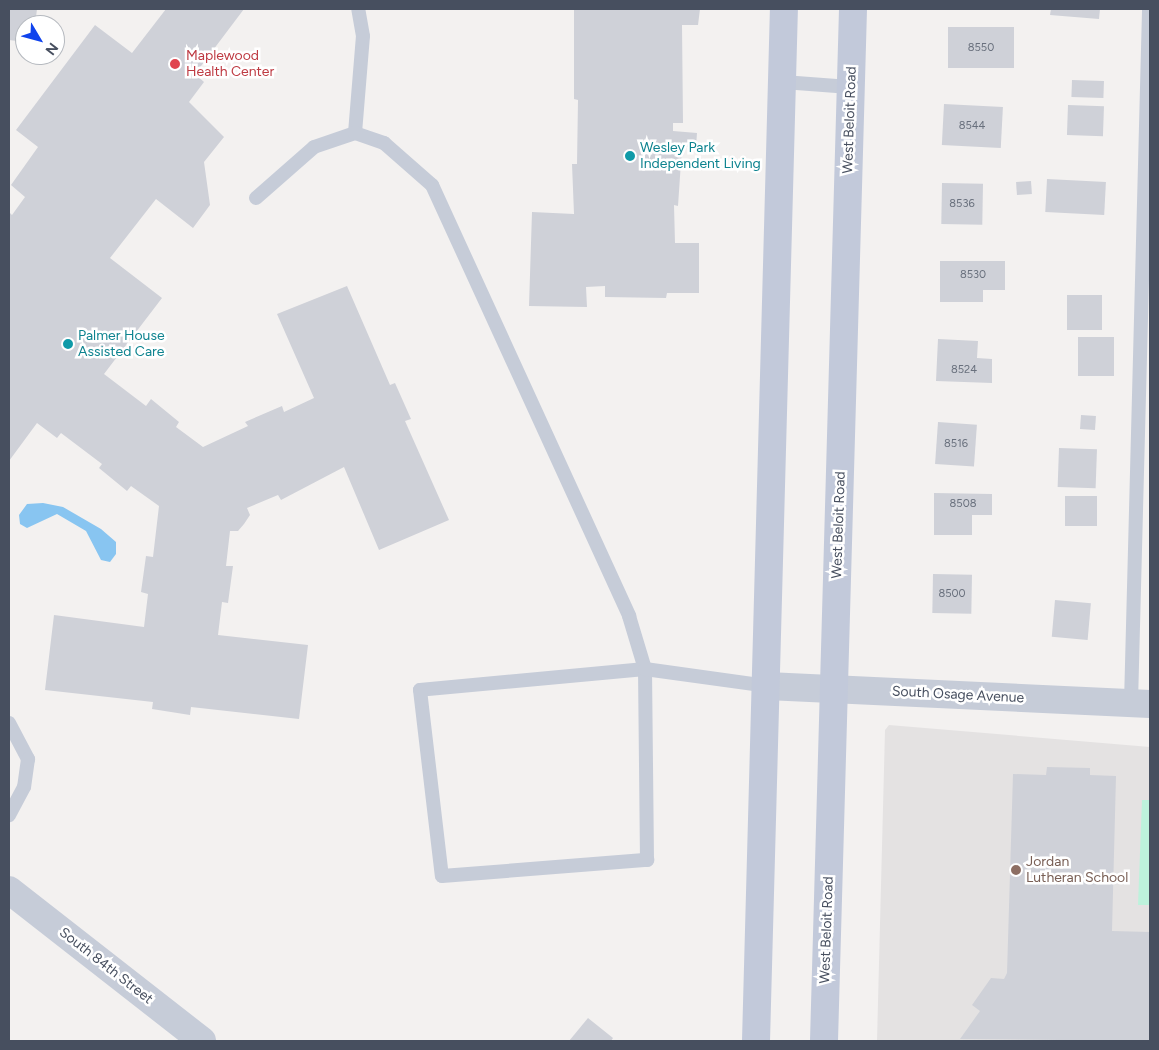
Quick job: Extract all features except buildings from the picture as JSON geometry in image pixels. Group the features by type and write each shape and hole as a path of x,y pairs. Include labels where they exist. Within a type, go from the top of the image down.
{"main road":[{"path":"756,1041 784,9"},
{"name":"West Beloit Road","path":"824,1041 853,9"}],"street":[{"name":"South Osage Avenue","path":"767,686 1141,703"},
{"name":"South 84th Street","path":"9,890 202,1041"}],"lane":[{"path":"355,134 363,36 358,9"},
{"path":"1141,703 1149,9"},
{"path":"783,82 850,87"},
{"path":"256,198 314,147 355,134 384,143 432,185 629,616 645,668 647,860 442,876 420,690 645,668 767,686"},
{"path":"9,724 28,759 24,787 9,815"}],"shaded area":[{"name":"Jordan Lutheran School","path":"889,725 1150,747 1150,1041 877,1041 885,730"}],"green space":[{"path":"1142,800 1150,800 1150,905 1138,905"}],"water":[{"path":"43,503 63,507 101,529 116,542 116,554 110,562 101,560 86,531 57,514 27,528 20,524 19,515 27,504"}],"place":[{"name":"Maplewood Health Center","path":"175,64"},
{"name":"Wesley Park Independent Living","path":"630,156"},
{"name":"Palmer House Assisted Care","path":"68,344"},
{"name":"Jordan Lutheran School","path":"1016,870"}]}
